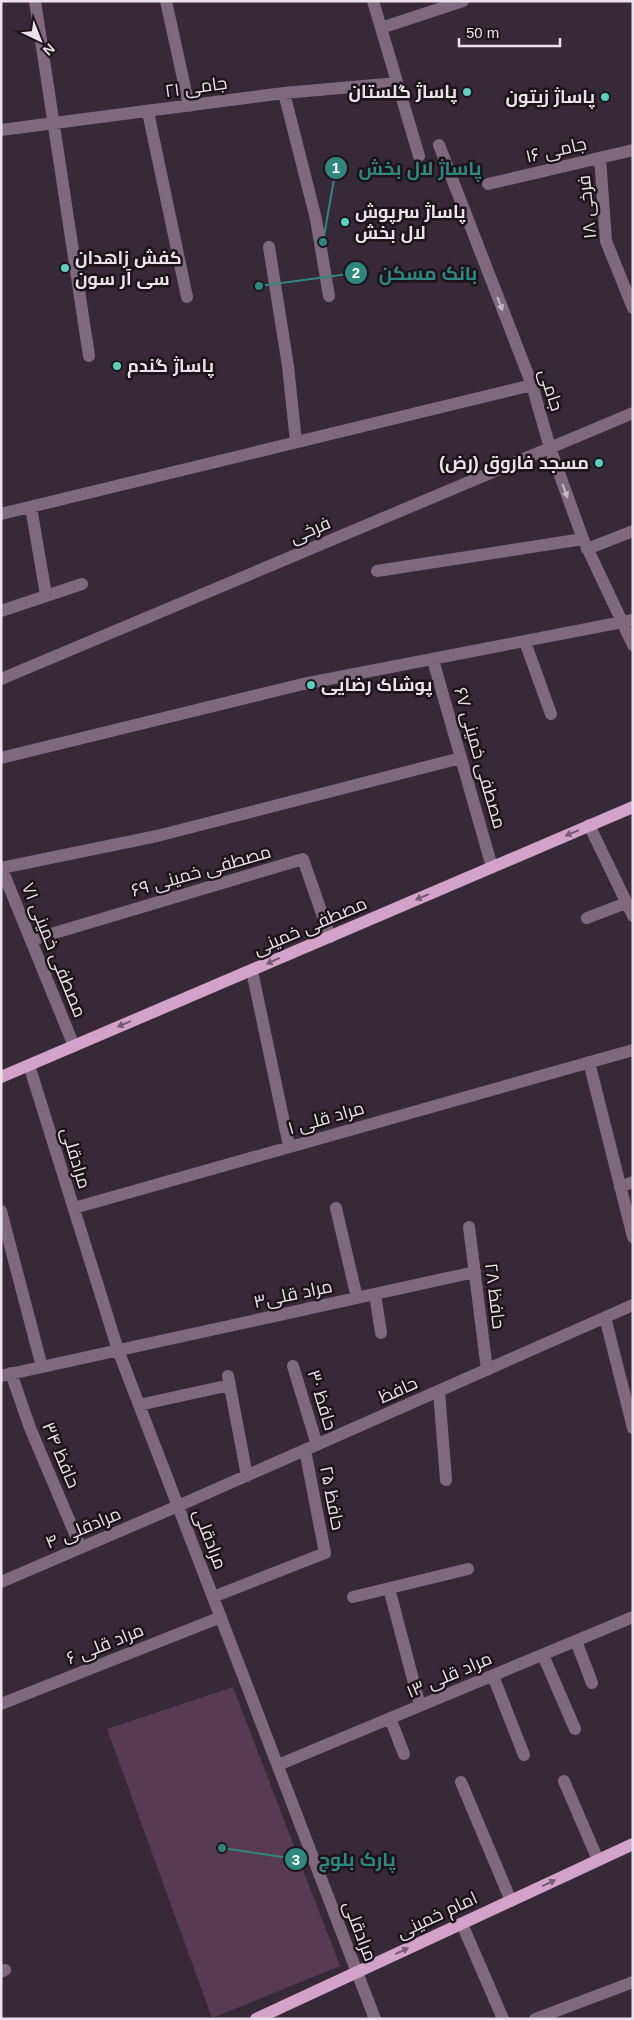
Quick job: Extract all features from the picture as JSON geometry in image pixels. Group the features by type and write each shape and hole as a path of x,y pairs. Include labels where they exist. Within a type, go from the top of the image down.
{"main road":[{"name":"مصطفی خمینی","path":"1,1077 633,807"},
{"name":"امام خمینی","path":"256,2019 633,1844"}],"street":[{"path":"35,1 89,356"},
{"path":"166,1 189,106"},
{"path":"373,1 419,156"},
{"path":"381,28 463,1"},
{"name":"جامی ۲۱","path":"1,130 54,125 284,93 397,83"},
{"path":"284,93 316,219 329,296"},
{"path":"148,112 187,297"},
{"name":"جامی","path":"439,144 532,385 550,448 585,544 628,622 633,644"},
{"name":"جامی ۱۶","path":"488,184 633,150"},
{"name":"فرخی ۱۸","path":"600,158 606,241 633,308"},
{"path":"269,247 288,366 296,442"},
{"path":"1,514 532,385"},
{"name":"فرخی","path":"1,679 633,413"},
{"path":"31,507 46,595"},
{"path":"377,571 585,544 633,531"},
{"path":"1,611 82,584"},
{"path":"1,758 303,684 628,622"},
{"path":"525,642 551,714"},
{"name":"مصطفی خمینی ۶۷","path":"433,660 492,867"},
{"path":"1,868 157,836 462,758"},
{"path":"589,825 633,916"},
{"name":"مصطفی خمینی ۶۹","path":"31,940 303,859 330,936"},
{"name":"مصطفی خمینی ۷۱","path":"1,868 74,1046"},
{"path":"587,918 626,903"},
{"path":"252,970 290,1146"},
{"name":"مراد قلی ۱","path":"74,1208 633,1050"},
{"path":"589,1062 633,1236"},
{"name":"مرادقلی","path":"29,1065 118,1350 376,2019"},
{"path":"620,1187 633,1182"},
{"path":"336,1208 357,1298"},
{"path":"1,1211 42,1367"},
{"name":"حافظ ۲۸","path":"469,1227 487,1370"},
{"name":"مراد قلی۳","path":"6,1375 475,1272"},
{"path":"375,1294 381,1333"},
{"name":"حافظ","path":"178,1506 633,1305"},
{"path":"605,1317 633,1428"},
{"name":"حافظ ۳۰","path":"294,1366 311,1447"},
{"name":"حافظ ۳۴","path":"6,1375 82,1548"},
{"path":"139,1405 229,1381 247,1476"},
{"path":"439,1391 446,1480"},
{"name":"حافظ ۲۵","path":"213,1597 325,1553 311,1447"},
{"name":"مرادقلی ۴","path":"1,1581 178,1506"},
{"path":"352,1597 468,1569"},
{"path":"389,1588 420,1706"},
{"name":"مراد قلی ۶","path":"1,1704 221,1617"},
{"name":"مراد قلی ۱۳","path":"278,1765 633,1618"},
{"path":"576,1641 592,1683"},
{"path":"543,1655 575,1729"},
{"path":"493,1676 524,1755"},
{"path":"390,1718 404,1754"},
{"path":"564,1781 598,1860"},
{"path":"460,1782 511,1901"},
{"path":"462,1924 503,2019"},
{"path":"535,2019 633,1982"}],"shaded area":[{"path":"233,1687 340,1966 212,2018 107,1729"}],"place":[{"name":"پاساژ گلستان","path":"467,92"},
{"name":"پاساژ زیتون","path":"605,97"},
{"name":"پاساژ سرپوش لال بخش","path":"345,222"},
{"name":"پاساژ لال بخش","path":"323,242"},
{"name":"کفش زاهدان سی آر سون","path":"65,268"},
{"name":"بانک مسکن","path":"259,286"},
{"name":"پاساژ گندم","path":"117,366"},
{"name":"مسجد فاروق (رض)","path":"599,463"},
{"name":"پوشاک رضایی","path":"311,685"},
{"name":"پارک بلوچ","path":"222,1848"}]}
